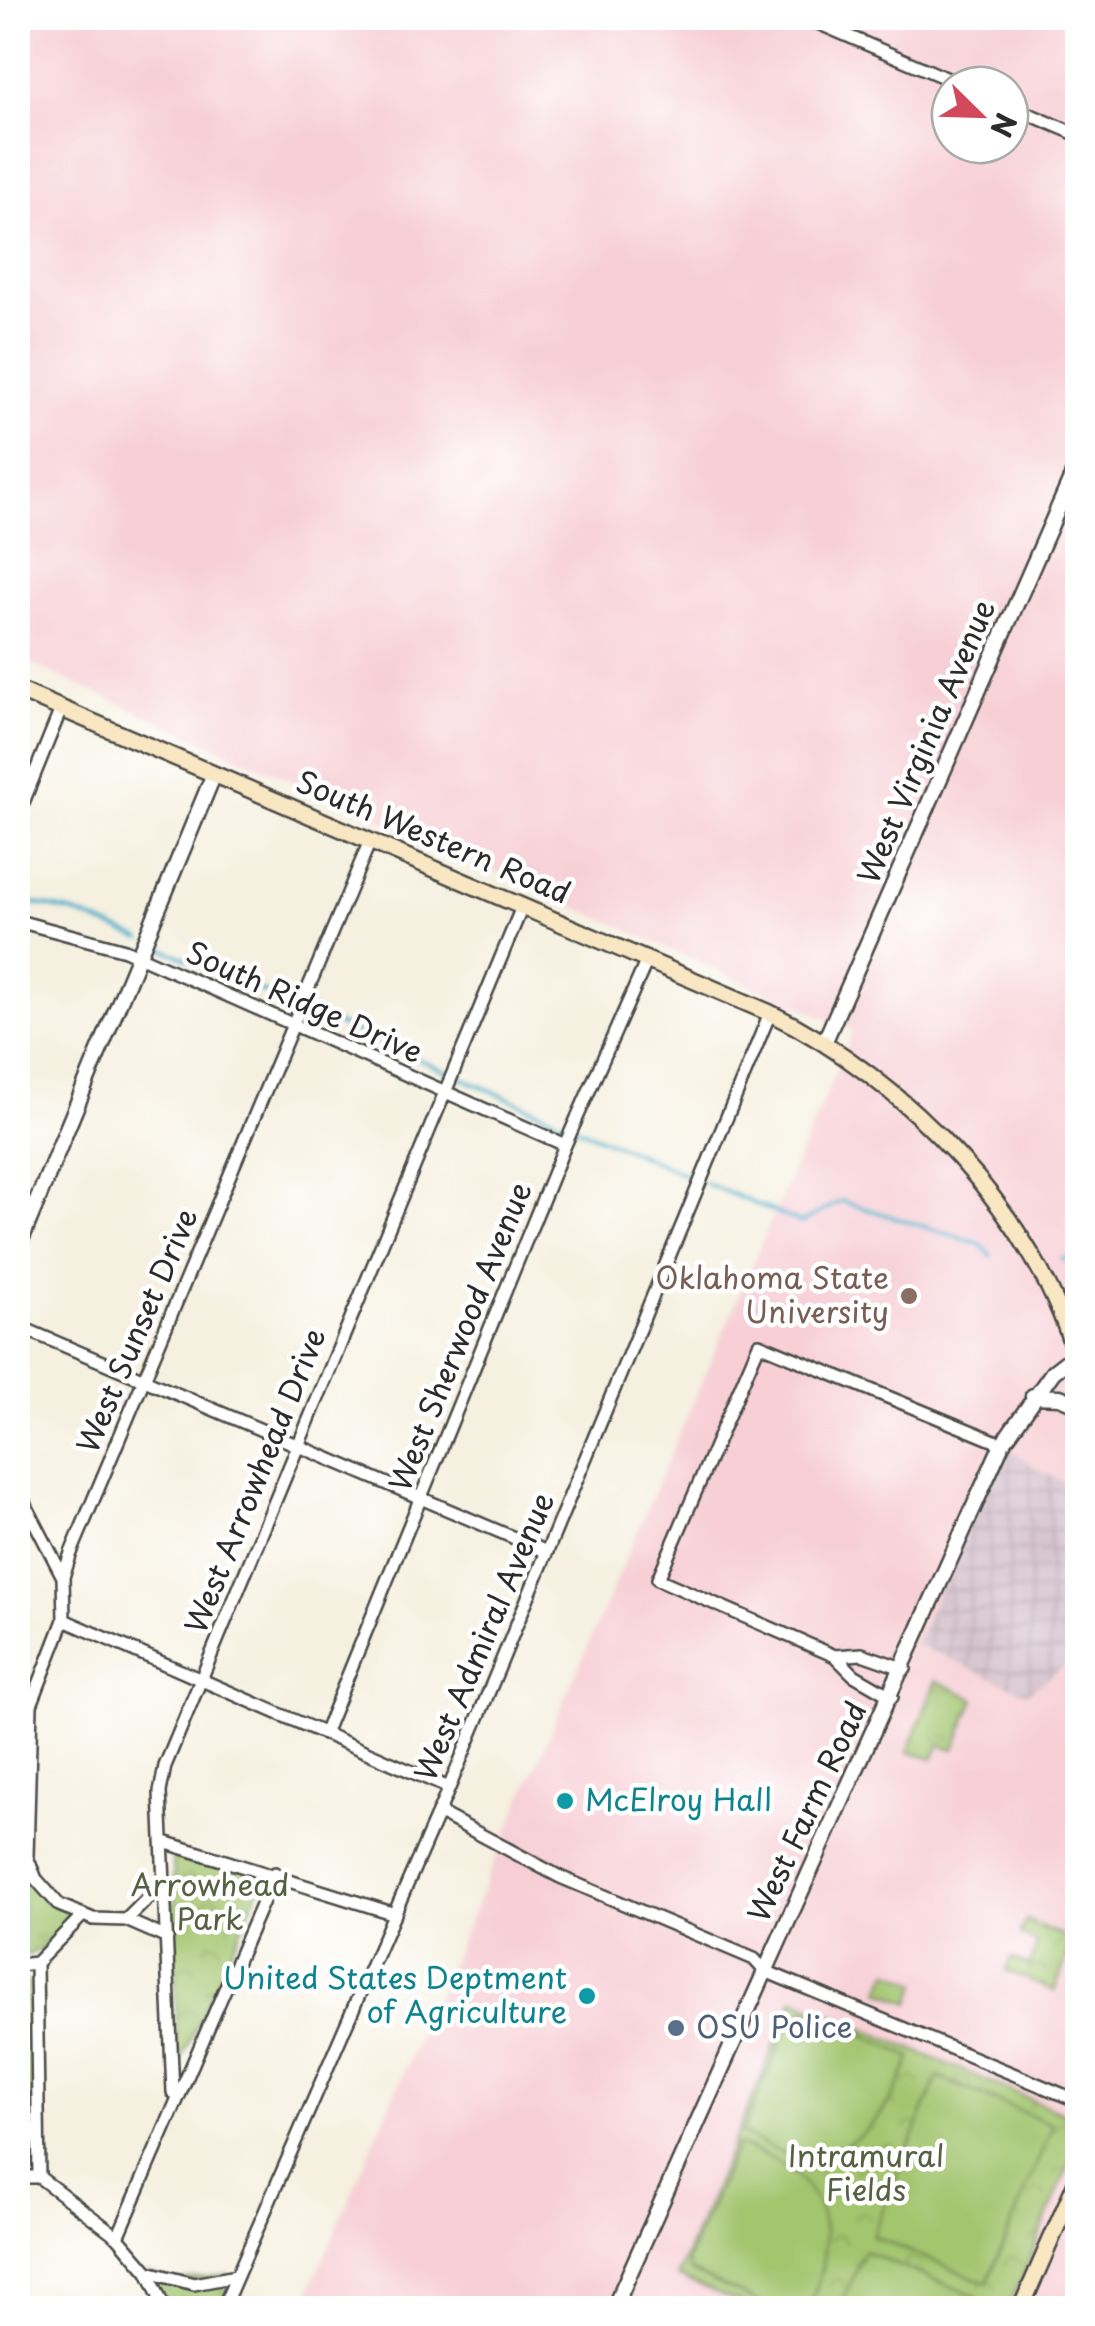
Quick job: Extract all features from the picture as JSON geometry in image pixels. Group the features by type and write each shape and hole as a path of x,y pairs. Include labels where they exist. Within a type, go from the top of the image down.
{"main road":[{"name":"South Western Road","path":"18,690 770,1013 824,1043 924,1119 998,1206 1040,1275 1077,1358"},
{"path":"1021,2308 1078,2178"}],"street":[{"path":"806,18 930,71"},
{"path":"1030,115 1078,135"},
{"name":"West Virginia Avenue","path":"824,1043 1078,463"},
{"path":"18,815 61,709"},
{"path":"18,1247 214,774"},
{"name":"West Sunset Drive","path":"82,1916 60,1905 22,1860 31,1706 64,1620 63,1577 370,841"},
{"name":"West Arrowhead Drive","path":"179,2096 173,2092 160,1792 165,1766 522,907"},
{"name":"South Ridge Drive","path":"18,921 142,945 292,1028 443,1092 568,1139"},
{"name":"West Sherwood Avenue","path":"324,1734 568,1139 647,960"},
{"name":"West Admiral Avenue","path":"222,2308 396,1914 770,1013"},
{"path":"18,1326 547,1552"},
{"path":"892,1697 854,1675 836,1656 658,1579 759,1344 1002,1444"},
{"name":"West Farm Road","path":"614,2308 905,1669 1002,1444 1033,1396 1077,1358"},
{"path":"1033,1396 1060,1397 1078,1406"},
{"path":"18,1490 63,1577"},
{"path":"64,1620 449,1788"},
{"path":"836,1656 862,1654 905,1669"},
{"path":"18,1700 31,1706"},
{"path":"438,1812 560,1877 754,1960 766,1971 1078,2101"},
{"path":"164,1842 396,1914"},
{"path":"118,2236 274,1873"},
{"path":"126,1920 158,1888 166,1886"},
{"path":"18,1965 36,1962 82,1916 126,1920 167,1938"},
{"path":"36,1962 39,2177"},
{"path":"18,2177 39,2177 118,2236 148,2272 164,2308"},
{"path":"148,2272 194,2284 236,2276"}],"shaded area":[{"name":"Oklahoma State University","path":"18,18 1077,18 1077,2308 302,2308 853,1031 18,658"},
{"path":"1002,1444 1036,1468 1077,1489 1077,1639 1066,1665 1027,1693 916,1644"}],"green space":[{"path":"936,1680 975,1699 954,1749 940,1745 933,1759 908,1752"},
{"name":"Arrowhead Park","path":"173,1854 251,1871 260,1888 177,2069"},
{"path":"30,1871 74,1917 40,1950 18,1959 18,1872"},
{"path":"1026,1920 1074,1941 1054,1991 1006,1970 1011,1958 1030,1966 1037,1944 1020,1934"},
{"path":"889,1971 918,1983 910,2003 880,1990"},
{"path":"18,1975 31,1985 36,2164 29,2172 18,2169"},
{"name":"Intramural Fields","path":"794,1999 1077,2119 1077,2146 1009,2308 753,2308 677,2276"},
{"path":"806,2008 911,2057 893,2096 866,2130 849,2143 809,2155 780,2152 742,2133 790,2021"},
{"path":"938,2077 1053,2125 987,2283 872,2236"},
{"path":"737,2145 790,2171 807,2187 818,2207 824,2228 824,2253 809,2308 772,2308 690,2271 687,2261"},
{"path":"864,2251 977,2297 972,2308 840,2308"},
{"path":"148,2273 174,2281 229,2275 223,2308 164,2308"}],"waterway":[{"path":"18,900 70,911 141,939"},
{"path":"150,943 448,1072"},
{"path":"457,1076 696,1179"},
{"path":"705,1183 801,1223 841,1201 980,1244 991,1256"},
{"path":"1062,1259 1078,1261"},
{"path":"19,1866 23,1961"}],"place":[{"name":"Oklahoma State University","path":"909,1296"},
{"name":"McElroy Hall","path":"565,1801"},
{"name":"United States Deptment of Agriculture","path":"587,1996"},
{"name":"OSU Police","path":"676,2028"}]}
